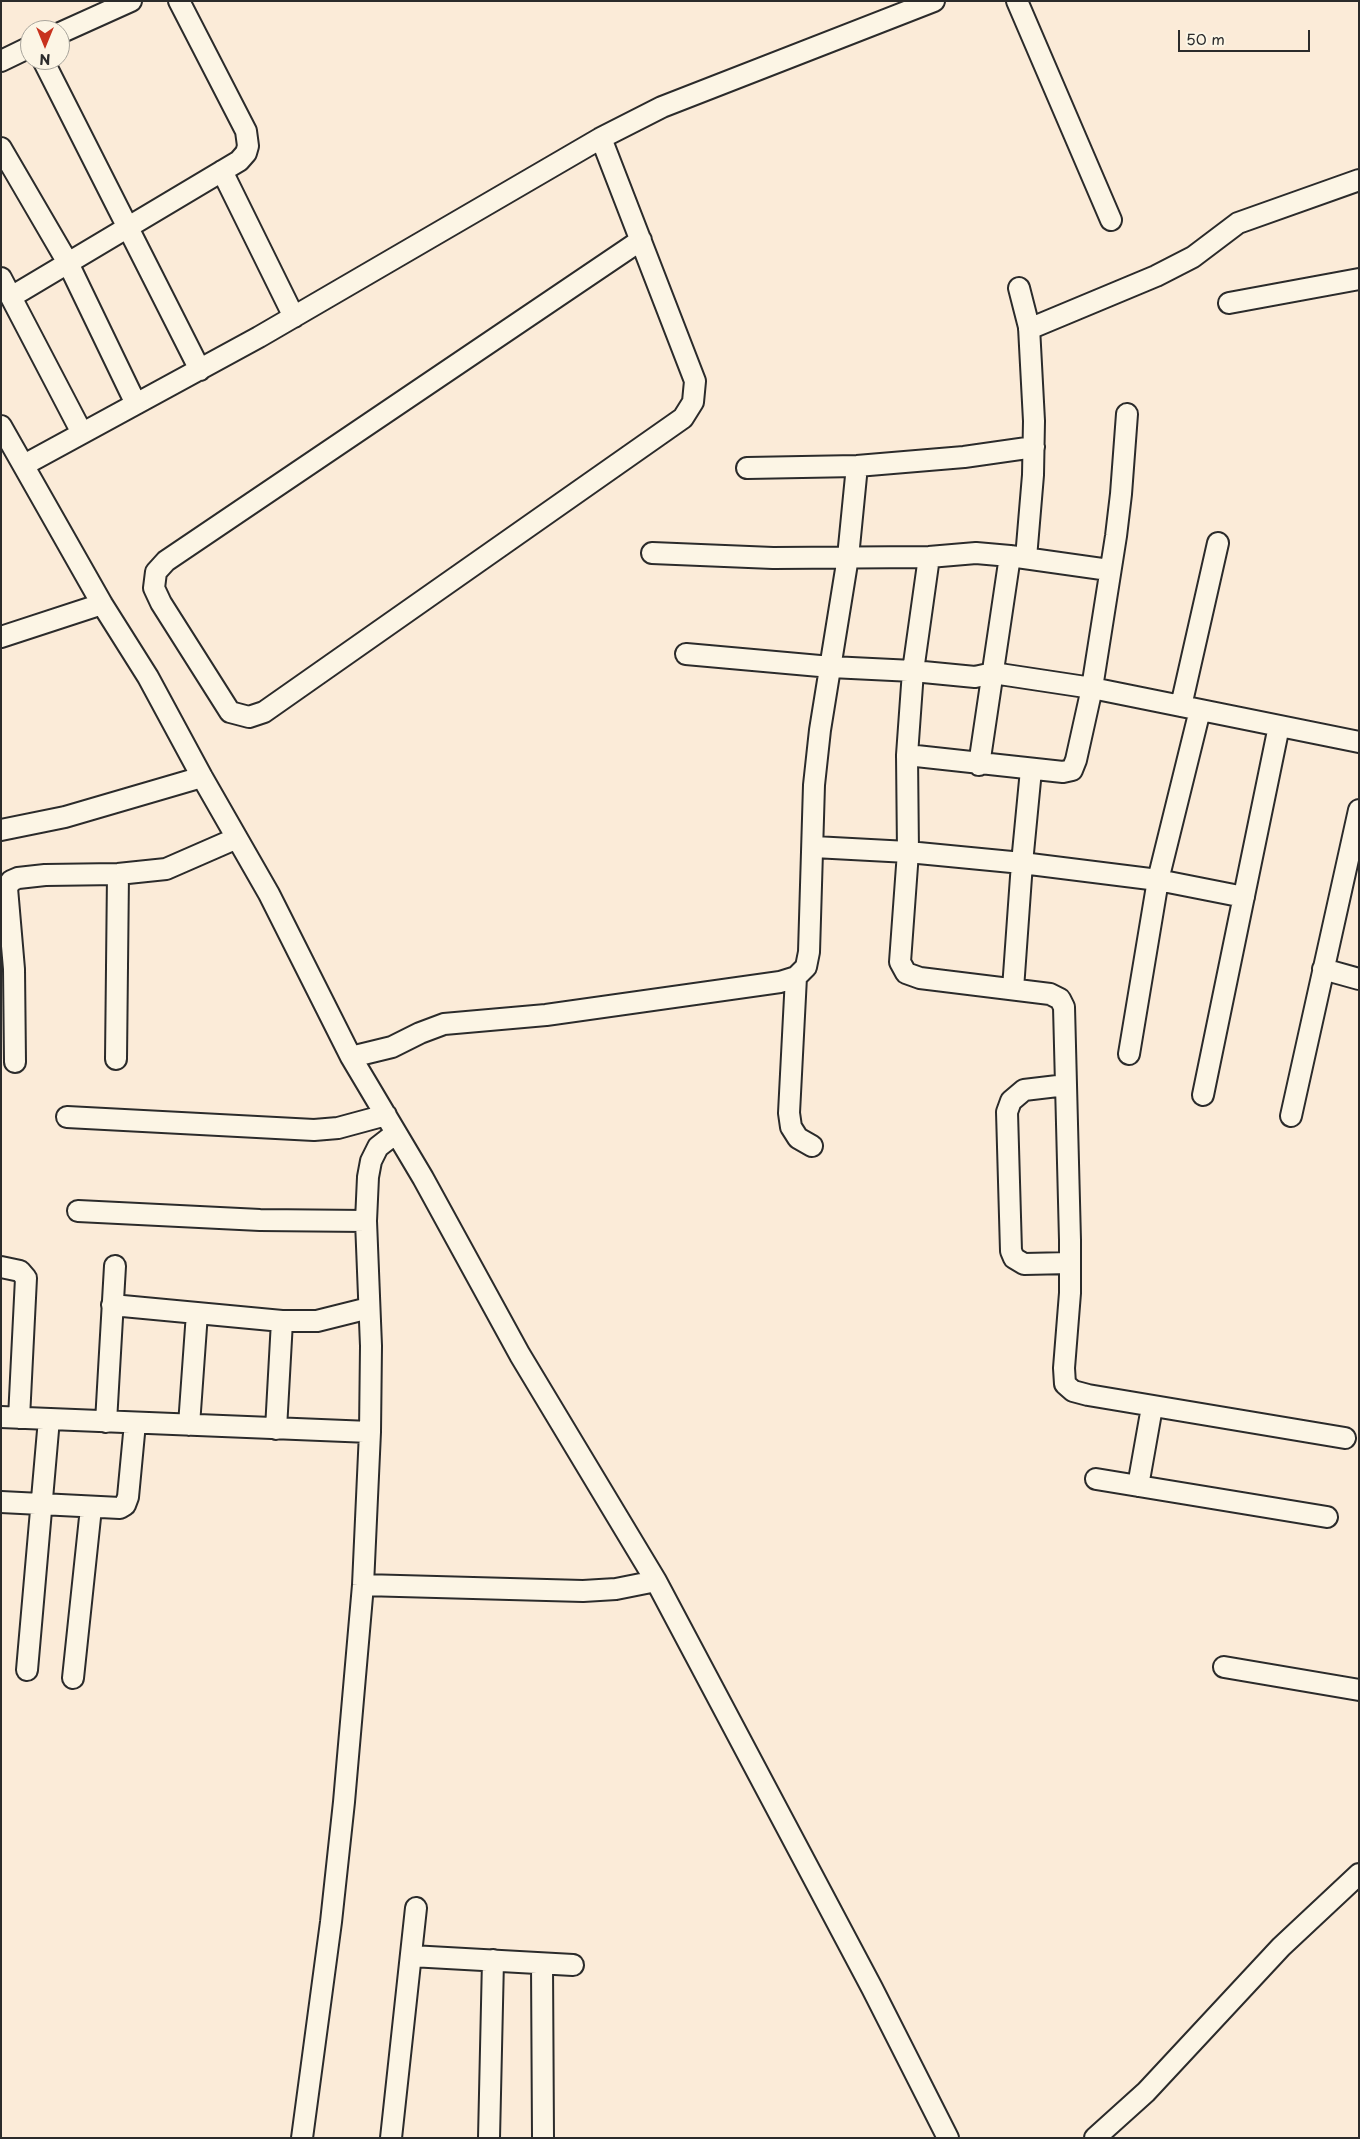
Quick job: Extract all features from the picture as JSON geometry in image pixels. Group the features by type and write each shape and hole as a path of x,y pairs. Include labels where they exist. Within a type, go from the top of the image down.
{"street":[{"path":"70,28 131,1"},
{"path":"12,297 239,161 246,153 248,146 246,131 179,1"},
{"path":"24,465 200,370 602,138 662,107 934,1"},
{"path":"1018,1 1060,104 1111,220"},
{"path":"1,61 20,52"},
{"path":"48,70 200,370"},
{"path":"602,138 695,381 693,402 684,418 264,712 249,717 230,712 154,588 156,572 166,561 641,240"},
{"path":"1,148 68,263 136,404"},
{"path":"222,171 294,317"},
{"path":"1029,330 1156,276 1192,257 1238,223 1359,180"},
{"path":"1,278 82,433"},
{"path":"1229,302 1359,279"},
{"path":"979,765 993,673 1018,557 1034,447 1033,386 1029,330 1019,288"},
{"path":"907,756 1031,770 1063,772 1072,770 1076,760 1092,688 1121,494 1127,414"},
{"path":"1,426 102,604 148,677 202,778 269,894 351,1057 423,1178 520,1355 656,1581 872,1988 948,2138"},
{"path":"747,468 858,466 964,457 1034,447"},
{"path":"351,1057 392,1047 444,1024 546,1015 780,982 796,977 806,967 810,952 814,785 820,730 848,557 858,466"},
{"path":"1129,1054 1218,543"},
{"path":"652,553 754,558 929,557 976,553 1109,570"},
{"path":"929,557 912,670 907,756 908,852 900,962 906,973 920,978 1050,994 1060,999 1064,1007 1070,1263 1070,1293 1064,1368 1065,1384 1073,1391 1088,1395 1345,1438"},
{"path":"2,635 102,604"},
{"path":"686,654 831,667 912,670 975,677 993,673 1092,688 1359,742"},
{"path":"1203,1095 1279,726"},
{"path":"1013,989 1031,770"},
{"path":"1,830 65,817 202,778"},
{"path":"1291,1116 1359,810"},
{"path":"15,1062 14,968 7,888 11,881 18,878 45,875 118,874 166,870 237,838"},
{"path":"814,847 908,852 1022,863 1158,880 1244,897"},
{"path":"116,1059 118,874"},
{"path":"1323,969 1359,979"},
{"path":"796,977 789,1113 791,1127 798,1138 812,1146"},
{"path":"1066,1085 1024,1090 1018,1094 1009,1107 1007,1122 1011,1251 1014,1258 1024,1264 1070,1263"},
{"path":"67,1117 314,1130 338,1128 386,1115"},
{"path":"302,2138 332,1913 363,1585 370,1432 371,1346 366,1221 370,1161 378,1147 396,1133"},
{"path":"78,1211 260,1220 366,1221"},
{"path":"106,1422 115,1266"},
{"path":"1,1267 20,1271 26,1278 10,1418 370,1432"},
{"path":"112,1305 282,1321 317,1321 369,1308"},
{"path":"189,1425 197,1313"},
{"path":"276,1428 282,1321"},
{"path":"1138,1486 1152,1407"},
{"path":"27,1670 50,1419"},
{"path":"1,1502 120,1508 125,1505 128,1497 135,1423"},
{"path":"1096,1479 1328,1517"},
{"path":"74,1678 91,1508"},
{"path":"363,1585 583,1590 616,1589 656,1581"},
{"path":"1224,1667 1359,1690"},
{"path":"1095,2138 1146,2092 1281,1947 1359,1874"},
{"path":"392,2138 416,1908"},
{"path":"411,1956 573,1965"},
{"path":"489,2138 493,1960"},
{"path":"542,1964 543,2138"}]}
